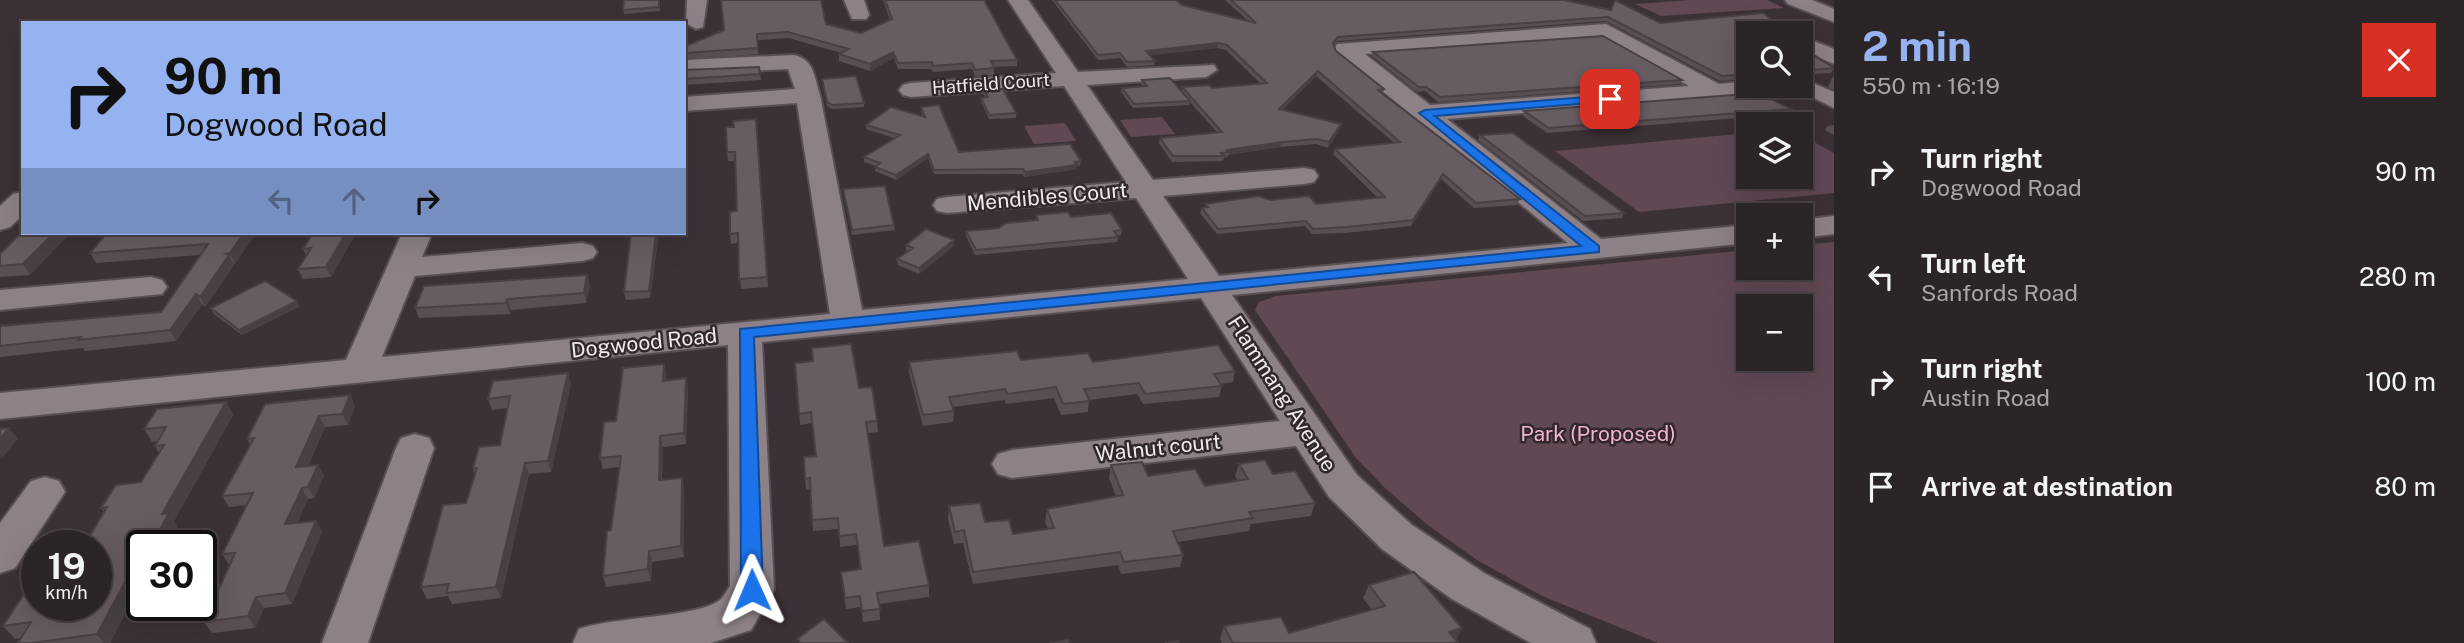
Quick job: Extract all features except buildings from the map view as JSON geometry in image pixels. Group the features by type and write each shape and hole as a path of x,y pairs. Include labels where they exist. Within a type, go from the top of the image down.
{"street":[{"path":"696,23 697,0"},
{"name":"Flammang Avenue","path":"1018,0 1212,286 1304,432 1343,486 1397,537 1468,586 1564,641"},
{"path":"1804,0 1834,16"},
{"path":"1594,249 1345,49 1606,30 1716,91"},
{"path":"1813,47 1834,57"},
{"path":"686,67 794,62 803,71 848,323"},
{"name":"Hatfield Court","path":"911,90 1206,70"},
{"path":"1813,83 1834,82"},
{"path":"1425,113 1736,89"},
{"path":"1813,90 1834,101"},
{"path":"686,104 808,95"},
{"name":"Mendibles Court","path":"947,205 1304,176"},
{"path":"0,221 21,202"},
{"path":"1813,228 1834,225"},
{"path":"359,371 416,235"},
{"name":"Dogwood Road","path":"0,406 1736,235"},
{"path":"402,268 582,252"},
{"path":"0,300 151,288"},
{"path":"596,643 682,632 735,616 752,590 745,333"},
{"name":"Walnut court","path":"1012,464 1304,432"},
{"path":"345,643 415,448"},
{"path":"0,556 45,492"}],"green space":[{"path":"1691,0 1767,0 1784,8 1661,16 1635,4"},
{"path":"1162,117 1175,134 1131,137 1120,120"},
{"path":"1065,123 1076,141 1034,144 1024,126"},
{"path":"1736,134 1736,189 1813,189 1813,142 1834,153 1834,193 1639,212 1555,151"},
{"name":"Park (Proposed)","path":"1834,242 1834,643 1658,643 1542,596 1477,560 1429,526 1386,489 1356,458 1255,310 1259,302 1276,296 1736,251 1736,280 1813,280 1813,244"}],"route":[{"path":"752,590 745,333 1594,249 1425,113 1610,99"}]}
